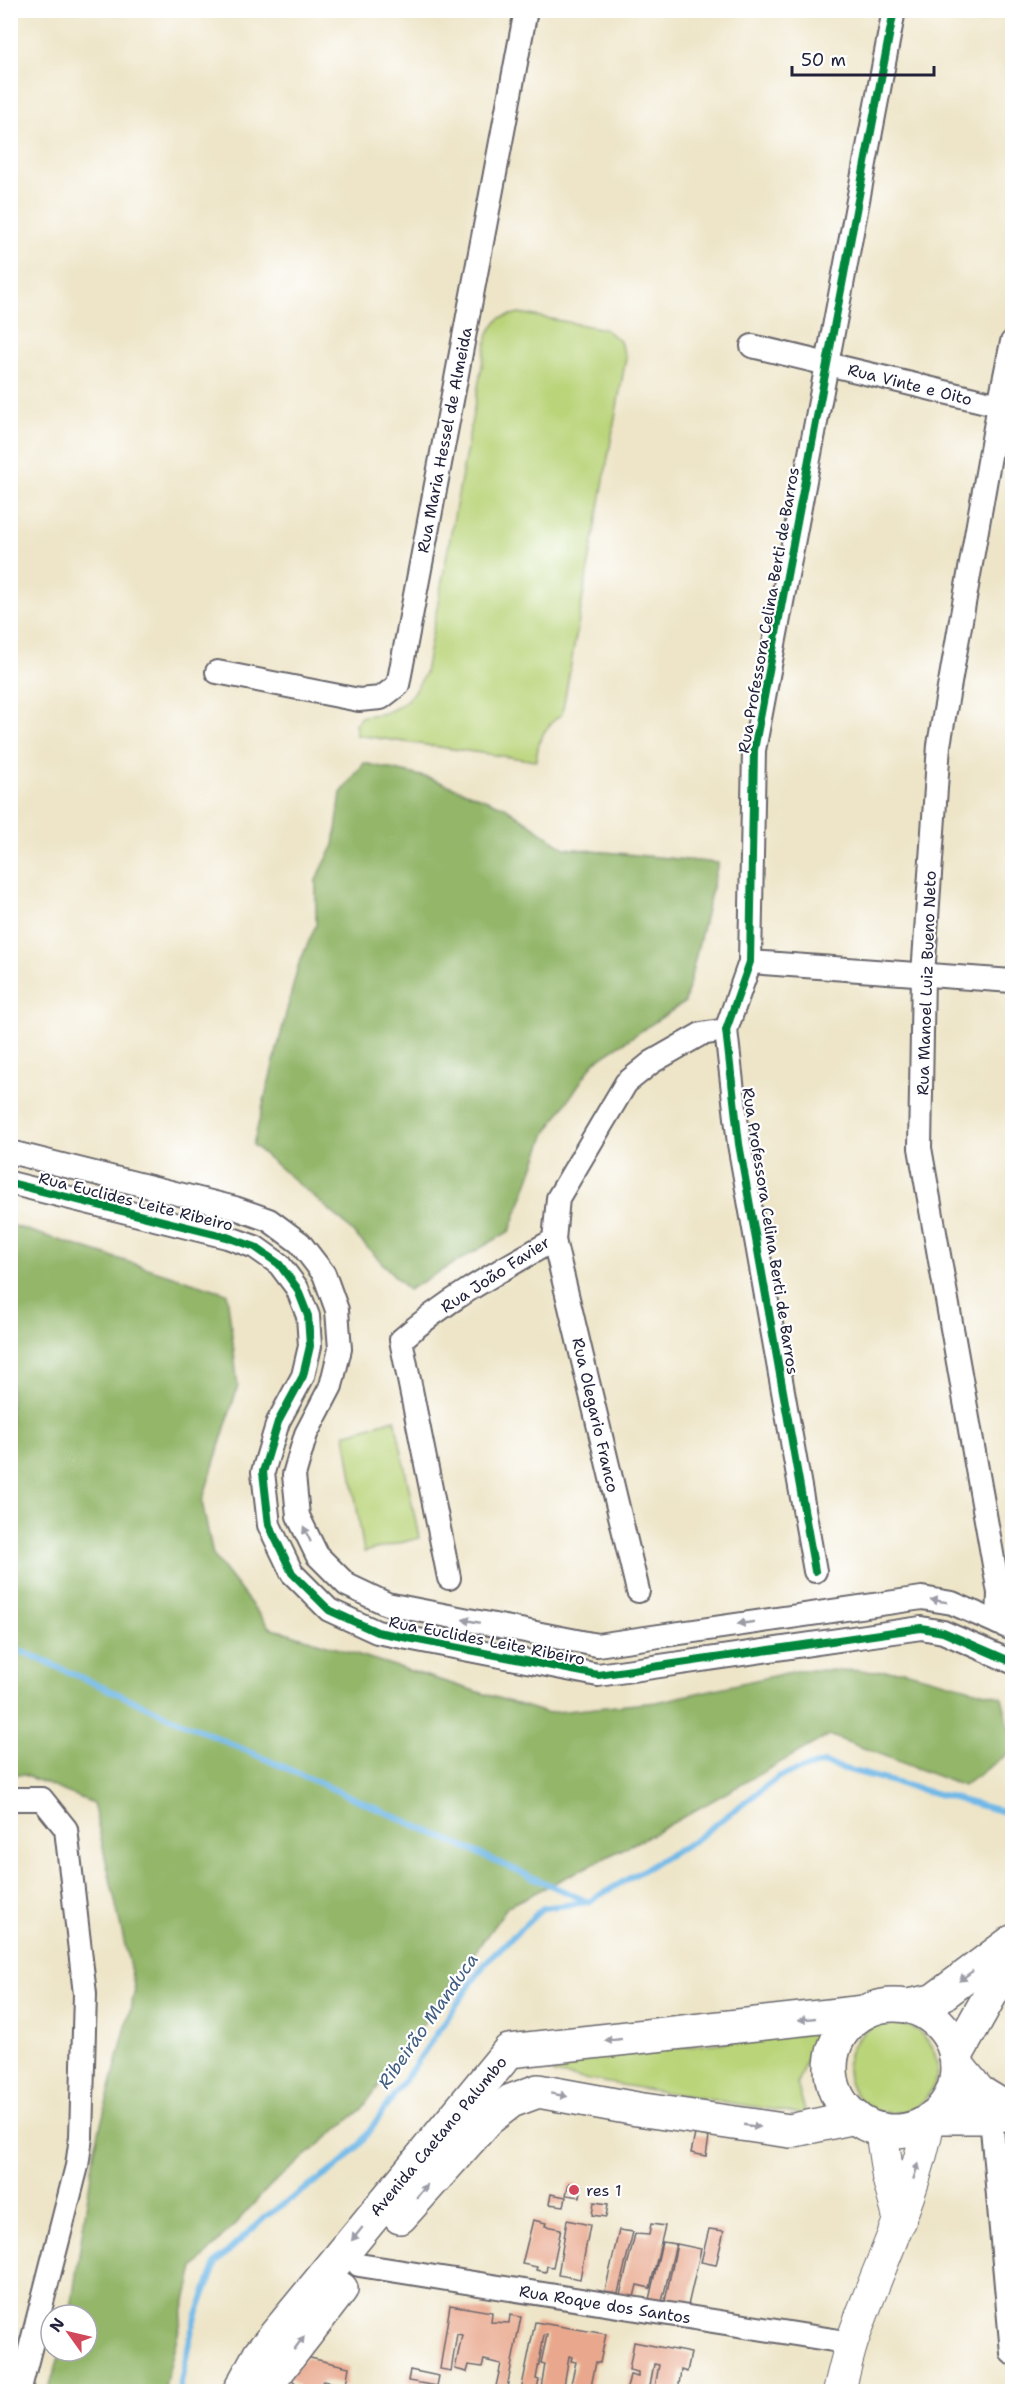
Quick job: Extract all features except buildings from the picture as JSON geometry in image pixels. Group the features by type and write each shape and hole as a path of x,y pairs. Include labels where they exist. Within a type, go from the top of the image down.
{"main road":[{"path":"908,2006 925,2013 939,2024 950,2038 956,2060 954,2085 946,2103 931,2118 914,2127 897,2130 868,2123 840,2102 832,2082 831,2060 838,2039 850,2022 865,2012 888,2005 908,2006 933,2001 1012,1941"},
{"path":"956,2060 1012,1956"},
{"name":"Avenida Caetano Palumbo","path":"238,2391 260,2354 509,2051 865,2012"},
{"path":"956,2060 979,2092 1002,2110"},
{"name":"Avenida Caetano Palumbo","path":"268,2391 273,2378 359,2265 435,2175 488,2119 511,2101 538,2091 636,2109 790,2131 868,2123"},
{"path":"931,2118 1002,2110"},
{"path":"839,2391 852,2343 900,2221 924,2148 931,2118"},
{"path":"868,2123 888,2176 900,2221"}],"street":[{"name":"Rua Maria Hessel de Almeida","path":"217,672 358,700 381,698 398,685 526,10"},
{"name":"Rua Professora Celina Berti de Barros","path":"815,1571 740,1144 726,1030 750,962 754,750 894,10"},
{"name":"Rua Manoel Luiz Bueno Neto","path":"1005,1626 920,1148 923,975 939,745 1012,342"},
{"name":"Rua Vinte e Oito","path":"752,346 999,405"},
{"path":"750,962 1012,981"},
{"name":"Rua João Favier","path":"448,1578 401,1340 475,1285 554,1240 558,1198 626,1083 652,1062 701,1034 726,1030"},
{"name":"Rua Euclides Leite Ribeiro","path":"10,1152 235,1209 269,1220 300,1243 324,1274 338,1310 340,1348 331,1386 306,1434 294,1475 298,1516 317,1555 347,1585 387,1604 597,1644 922,1598 952,1603 1005,1626"},
{"name":"Rua Euclides Leite Ribeiro","path":"10,1183 226,1237 255,1247 279,1264 297,1288 308,1316 310,1346 303,1376 278,1422 263,1472 269,1525 292,1573 329,1610 377,1632 598,1675 921,1628 943,1632 1011,1660"},
{"name":"Rua Olegario Franco","path":"554,1240 638,1591"},
{"path":"964,1641 965,1625 976,1613"},
{"path":"629,1640 634,1670"},
{"path":"10,1799 42,1799 66,1829 85,1994 81,2137 77,2166 19,2391"},
{"path":"1002,2110 1012,2353"},
{"name":"Rua Roque dos Santos","path":"359,2265 852,2343"}],"green space":[{"path":"519,313 604,329 619,340 626,357 562,714 543,734 538,746 536,761 357,735 355,724 361,717 384,713 398,707 414,692 425,673 488,333 500,318"},
{"path":"364,763 430,778 505,807 565,848 718,863 685,1002 594,1062 546,1133 510,1231 408,1290 341,1220 253,1145 298,966 316,925 316,880 334,845 341,793"},
{"path":"11,1225 227,1293 238,1386 202,1502 213,1555 269,1627 546,1713 657,1702 800,1670 904,1671 1002,1697 1012,1738 1012,1751 963,1786 829,1735 653,1834 508,1906 362,2109 271,2185 194,2268 164,2391 48,2391 57,2363 99,2363 99,2303 72,2303 95,2148 135,1990 93,1803 24,1775 11,1774"},
{"path":"395,1419 419,1538 364,1552 345,1434"},
{"path":"892,2023 909,2026 924,2036 934,2051 937,2068 934,2085 924,2100 909,2110 892,2113 875,2110 860,2100 850,2085 847,2068 850,2051 860,2036 875,2026"},
{"path":"819,2032 814,2039 797,2084 806,2115 553,2074 558,2061"}],"waterway":[{"path":"10,1646 586,1901"},
{"name":"Ribeirão Manduca","path":"179,2392 192,2329 216,2263 265,2217 337,2167 361,2143 486,1962 543,1908 588,1902 695,1840 780,1776 823,1763 1012,1814"}],"cycle path":[{"path":"815,1571 739,1144 726,1030 750,962 754,750 894,10"},
{"path":"10,1183 227,1237 255,1247 279,1264 297,1288 308,1316 310,1346 303,1376 278,1422 263,1472 269,1525 292,1573 329,1610 377,1632 598,1675 921,1628 943,1632 1012,1662"}],"place":[{"name":"res 1","path":"574,2190"}]}
